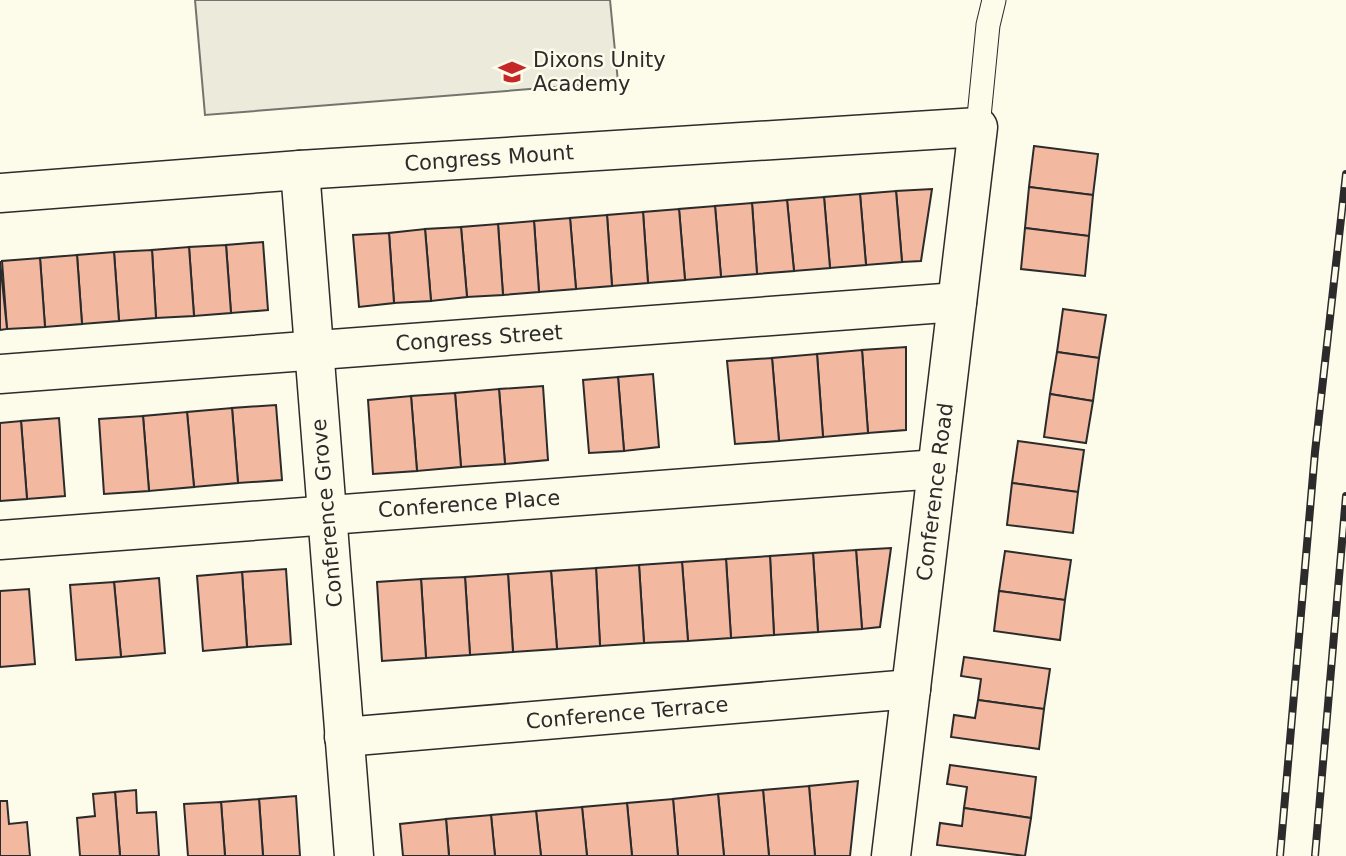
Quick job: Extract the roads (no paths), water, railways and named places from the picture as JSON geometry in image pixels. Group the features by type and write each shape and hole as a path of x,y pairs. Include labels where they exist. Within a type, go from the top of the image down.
{"street":[{"name":"Congress Mount","path":"0,193 300,170 978,127"},
{"name":"Conference Road","path":"891,856 978,127"},
{"name":"Conference Grove","path":"300,170 354,856"},
{"name":"Congress Street","path":"0,374 957,302"},
{"name":"Conference Place","path":"0,540 937,469"},
{"name":"Conference Terrace","path":"344,737 911,689"}],"lane":[{"path":"978,127 988,25 994,0"}],"railway":[{"path":"1280,856 1315,452 1346,174"},
{"path":"1315,856 1346,496"}],"place":[{"name":"Dixons Unity Academy","path":"512,72"}]}
